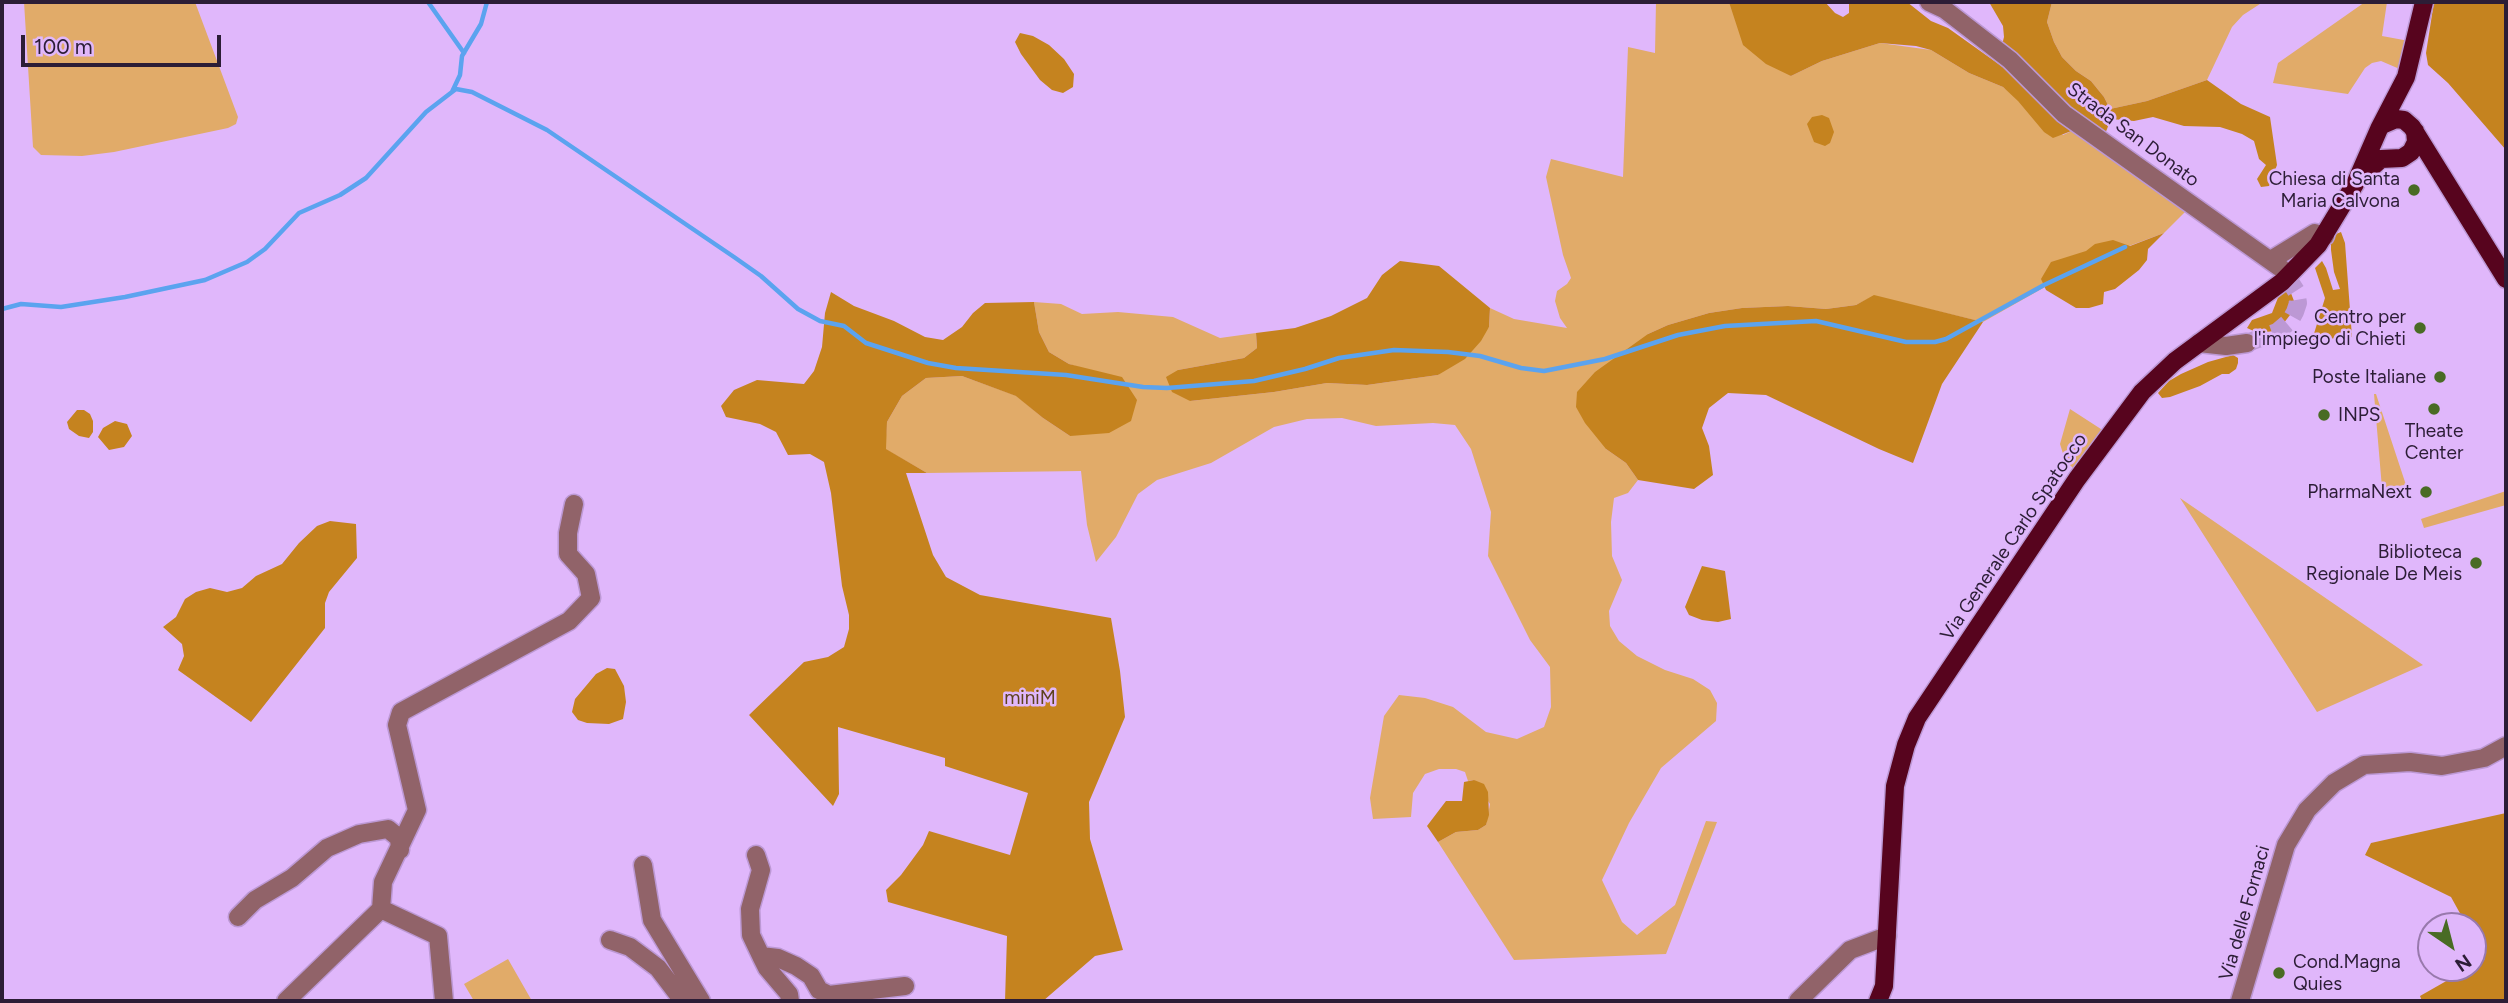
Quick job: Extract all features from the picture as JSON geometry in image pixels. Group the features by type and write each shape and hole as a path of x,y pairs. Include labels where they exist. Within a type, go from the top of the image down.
{"main road":[{"path":"2396,158 2414,147 2405,107 2406,77 2424,2"},
{"name":"Via Generale Carlo Spatocco","path":"1878,1001 1884,986 1895,786 1917,718 2077,479 2142,392 2163,370 2295,270 2325,236 2355,184 2406,77"},
{"path":"2445,183 2419,164 2396,158 2380,150 2379,132 2396,119 2411,127 2506,279"},
{"name":"Via Generale Carlo Spatocco","path":"2355,184 2381,159 2396,158"}],"street":[{"name":"Strada San Donato","path":"1929,2 1944,9 2010,60 2064,114 2277,265 2315,233 2325,236"},
{"name":"Strada San Donato","path":"1950,2 1977,34"},
{"path":"2199,343 2226,346 2247,343 2235,335 2225,323"},
{"path":"286,1001 381,909 383,881 417,810 397,725 401,712 569,621 591,598 586,574 568,554 568,533 574,504"},
{"name":"Via delle Fornaci","path":"2241,1001 2286,845 2307,810 2333,783 2364,765 2410,762 2442,766 2484,758 2506,746"},
{"path":"238,917 255,900 292,878 327,848 359,834 388,829 399,838 400,850"},
{"path":"756,855 761,870 750,909 751,935 767,968 789,994 790,1001"},
{"path":"643,865 652,920 701,1001"},
{"path":"381,909 438,936 444,1001"},
{"path":"1798,1001 1850,950 1887,936"},
{"path":"610,940 631,947 658,968 682,1001"},
{"path":"761,956 778,958 796,966 811,976 819,990 829,995 905,986"}],"shaded area":[{"path":"24,2 195,2 238,117 236,124 228,128 114,152 82,156 41,155 33,147"},
{"path":"1656,2 1729,2 1791,76 1822,61 1880,43 1931,50 1969,73 2003,87 2063,135 2074,130 2188,209 2164,233 2129,246 2045,287 1983,322 1874,296 1856,305 1826,309 1788,306 1709,313 1648,334 1606,449 1626,463 1638,480 1628,493 1614,498 1611,522 1612,556 1622,580 1609,611 1610,626 1619,641 1637,656 1665,670 1693,679 1710,690 1717,703 1716,721 1661,768 1629,823 1602,880 1622,922 1637,935 1675,905 1706,821 1717,822 1666,954 1514,960 1438,842 1456,832 1478,830 1486,825 1490,804 1474,780 1468,781 1465,772 1456,769 1439,769 1425,774 1413,793 1411,817 1373,819 1370,798 1384,716 1399,695 1425,698 1453,707 1486,732 1517,739 1544,727 1551,707 1550,667 1530,640 1488,556 1491,512 1471,449 1455,425 1433,423 1376,426 1342,418 1307,419 1274,427 1211,463 1157,480 1138,494 1116,537 1096,562 1087,525 1081,471 927,473 885,449 887,422 902,396 926,378 962,376 1017,396 1070,436 1091,371 1069,364 1049,352 1039,332 1034,302 1061,304 1082,314 1118,312 1173,317 1220,338 1256,333 1257,348 1244,358 1178,370 1190,401 1327,383 1367,385 1438,375 1489,327 1490,308 1514,319 1567,328 1560,318 1555,301 1557,291 1571,278 1563,255 1546,177 1551,159 1623,177 1628,47 1655,53"},
{"path":"2052,2 2263,2 2243,15 2232,27 2207,80 2147,101 2110,109 2091,81 2062,57 2047,22"},
{"path":"2365,2 2387,2 2382,36 2409,41 2402,70 2381,61 2372,63 2365,68 2348,94 2273,83 2278,63"},
{"path":"2376,394 2406,485 2382,488"},
{"path":"2070,409 2104,431 2074,469 2065,460 2060,444"},
{"path":"2506,491 2506,505 2424,528 2421,519"},
{"path":"2180,498 2423,665 2317,712"},
{"path":"508,959 532,1001 474,1001 464,984"}],"green space":[{"path":"1729,2 1825,2 1843,17 1849,13 1849,2 1907,2 2028,85 2074,130 2053,138 2044,132 2003,87 1969,73 1931,50 1916,46 1880,43 1822,61 1791,76 1766,64 1743,45"},
{"path":"1989,2 2052,2 2047,22 2062,57 2091,81 2110,109 2147,101 2207,80 2241,104 2270,117 2277,165 2269,186 2261,187 2257,179 2266,165 2259,159 2254,141 2242,134 2220,127 2184,126 2153,117 2134,121 2111,119 2105,134 2068,111 2001,49 2003,26"},
{"path":"2434,2 2506,2 2506,150 2448,83 2428,65 2426,53"},
{"path":"1020,33 1033,36 1049,45 1064,59 1074,74 1073,87 1063,93 1052,90 1040,80 1015,42"},
{"path":"1822,115 1829,118 1834,132 1830,143 1825,146 1814,142 1807,124 1812,117"},
{"path":"2341,232 2345,243 2352,337 2312,340 2325,298 2315,268 2322,261 2333,290 2340,289 2334,272 2331,242 2336,234"},
{"path":"2164,233 2148,249 2147,260 2139,270 2115,289 2104,292 2103,304 2076,308 2046,290 2041,279 2051,262 2086,251 2095,244 2113,240 2130,246"},
{"path":"1400,261 1439,266 1490,308 1489,327 1481,341 1465,359 1438,375 1367,385 1327,383 1190,401 1172,392 1166,377 1178,370 1244,358 1257,348 1256,333 1295,328 1331,316 1367,298 1382,275"},
{"path":"2289,288 2294,301 2290,315 2280,328 2258,333 2247,328 2252,320 2272,313 2279,295"},
{"name":"miniM","path":"831,292 854,306 894,321 925,337 943,340 962,327 985,303 1034,302 1039,332 1049,352 1069,364 1122,377 1137,400 1131,421 1109,433 1070,436 1016,396 962,376 926,378 902,396 887,422 886,449 927,473 906,473 933,555 946,577 980,595 1111,618 1125,717 1089,802 1090,839 1123,950 1095,956 1043,1001 1005,1001 1007,936 888,902 886,890 923,845 929,831 1010,855 1028,793 945,766 945,758 838,727 839,794 833,806 749,715 804,662 828,657 844,647 849,629 849,615 842,586 831,493 824,462 810,454 788,455 776,432 760,424 726,417 721,406 734,390 757,380 804,384 814,371 822,347 825,313"},
{"path":"1874,295 1983,322 1942,384 1913,463 1766,395 1728,393 1709,408 1702,428 1709,446 1713,475 1694,489 1638,480 1626,463 1606,449 1576,407 1577,392 1595,372 1648,334 1668,325 1709,313 1742,308 1788,306 1826,309 1856,305"},
{"path":"2233,355 2238,358 2238,363 2236,369 2229,374 2222,374 2170,397 2162,398 2158,393 2169,381 2181,374"},
{"path":"77,410 90,414 93,421 93,432 89,438 79,436 69,429 67,422"},
{"path":"115,421 127,424 132,436 124,447 109,450 98,437 103,428"},
{"path":"330,521 356,524 357,558 329,592 325,603 325,628 251,722 178,670 184,656 182,644 163,627 176,617 185,599 196,592 210,588 227,592 242,588 256,576 282,564 317,526"},
{"path":"1702,566 1725,571 1731,619 1718,622 1689,615 1685,607"},
{"path":"607,668 615,669 624,686 626,702 623,719 609,724 578,720 572,712 575,699 596,674"},
{"path":"1474,780 1484,784 1488,792 1489,815 1486,825 1478,830 1456,832 1438,842 1427,826 1446,801 1462,801 1464,782"},
{"path":"2506,813 2506,1001 2422,1001 2420,996 2445,982 2487,982 2487,912 2459,912 2451,897 2365,855 2371,843"}],"waterway":[{"path":"428,2 464,53"},
{"path":"2,309 21,304 61,307 125,297 205,280 247,262 265,249 299,213 340,195 366,178 426,112 452,92 460,75 462,56 481,24 487,2"},
{"path":"452,92 456,89 472,92 547,130 761,276 798,309 820,321 844,326 866,343 928,363 956,368 1066,375 1143,387 1167,388 1254,381 1339,358 1394,350 1480,356 1521,368 1544,371 1605,359 1678,335 1725,326 1816,321 1906,342 1935,342 1946,339 2044,285 2125,247"}],"tunnel":[{"path":"2247,343 2277,332 2290,321 2295,312 2298,303 2296,291 2282,269"}],"place":[{"name":"Chiesa di Santa Maria Calvona","path":"2414,190"},
{"name":"Centro per l'impiego di Chieti","path":"2420,328"},
{"name":"Poste Italiane","path":"2440,377"},
{"name":"Theate Center","path":"2434,409"},
{"name":"INPS","path":"2324,415"},
{"name":"PharmaNext","path":"2426,492"},
{"name":"Biblioteca Regionale De Meis","path":"2476,563"},
{"name":"Cond.Magna Quies","path":"2279,973"}]}
